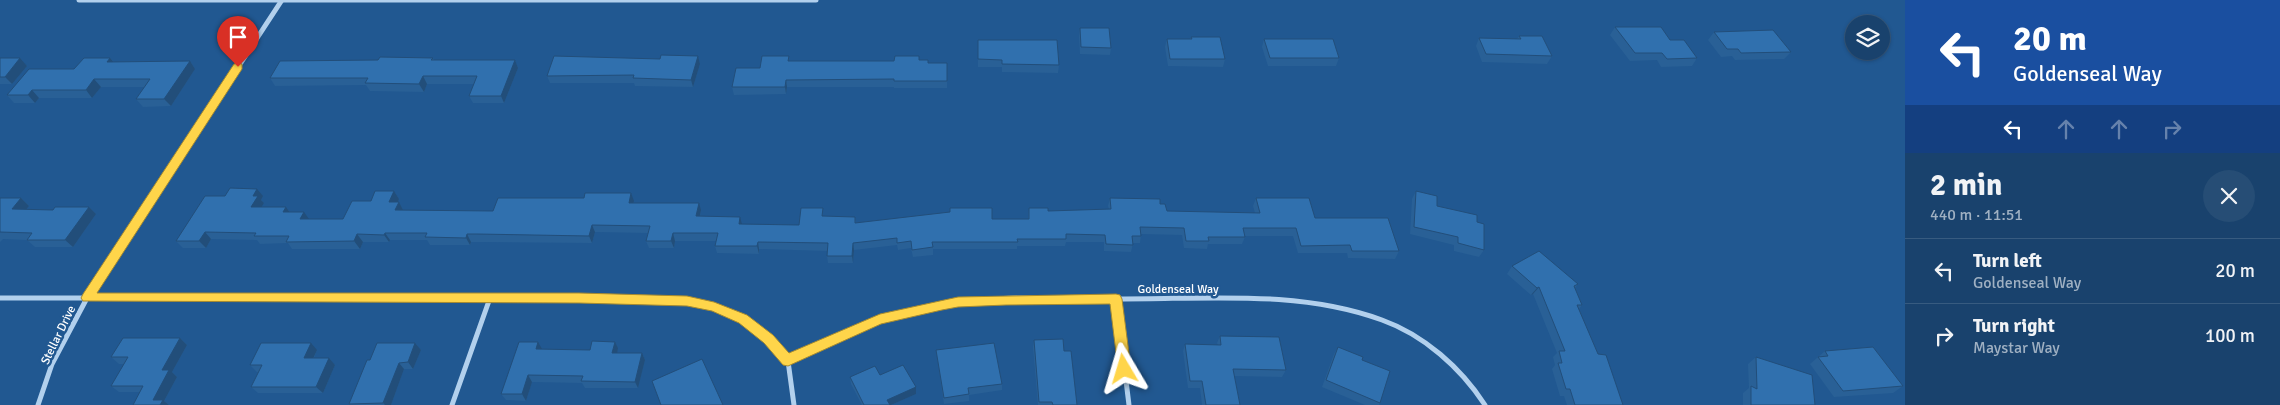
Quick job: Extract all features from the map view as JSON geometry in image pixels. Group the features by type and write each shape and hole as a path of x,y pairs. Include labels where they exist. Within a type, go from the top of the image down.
{"street":[{"path":"79,0 816,0"},
{"name":"Stellar Drive","path":"38,405 40,394 87,298 282,0"},
{"path":"0,298 597,298 687,301 714,307 743,319 769,339 788,361 794,405"},
{"path":"452,405 490,298"},
{"path":"1116,299 1129,405"},
{"name":"Goldenseal Way","path":"788,361 799,354 880,319 948,303 1006,300 1116,299 1268,299 1300,301 1380,320 1402,329 1422,341 1453,367 1485,405"}],"building":[{"path":"1615,27 1661,27 1670,40 1684,40 1697,58 1667,59 1662,53 1635,53"},
{"path":"1080,28 1109,28 1111,48 1081,47"},
{"path":"1773,30 1791,52 1741,53 1738,49 1727,49 1714,32"},
{"path":"1519,36 1542,36 1552,56 1486,54 1479,38 1521,39"},
{"path":"1191,37 1220,37 1225,59 1170,59 1167,39 1192,39"},
{"path":"1264,39 1333,39 1339,58 1270,58"},
{"path":"978,40 1057,40 1059,65 1002,64 1002,60 978,59"},
{"path":"661,55 698,56 691,80 633,78 634,75 547,76 554,56 660,59"},
{"path":"762,56 789,56 788,61 894,61 895,56 919,56 919,60 928,60 928,63 947,63 947,81 894,81 894,79 786,80 785,87 732,87 736,68 760,68"},
{"path":"380,57 433,58 431,60 515,60 501,96 469,96 477,76 423,76 419,84 365,83 368,78 270,78 280,61 378,60"},
{"path":"0,58 20,58 5,77 0,77"},
{"path":"84,58 110,58 107,62 190,61 164,99 136,99 150,79 94,79 86,90 32,90 28,95 7,95 29,69 74,69"},
{"path":"230,188 257,189 253,196 258,196 251,207 286,207 283,212 304,212 300,219 343,219 352,201 371,201 375,191 394,191 389,202 399,202 395,210 493,211 498,198 584,198 585,193 631,193 629,203 699,203 696,216 740,217 739,224 799,225 801,208 823,208 822,216 855,217 855,223 950,212 950,208 992,208 992,219 1029,219 1029,208 1048,208 1048,211 1111,209 1110,198 1160,199 1160,204 1165,204 1167,211 1260,213 1256,198 1309,198 1315,218 1388,218 1399,251 1352,251 1350,245 1301,246 1296,228 1243,228 1245,237 1208,237 1209,241 1186,241 1184,228 1140,227 1141,236 1132,236 1133,245 1106,244 1105,235 1066,234 1066,239 1017,239 1018,242 932,242 933,247 912,250 911,241 897,243 897,238 853,243 852,256 827,256 828,243 758,242 757,246 715,246 718,233 673,233 671,241 646,241 650,226 592,225 589,236 467,234 466,238 425,237 427,233 385,233 384,235 357,234 354,241 286,242 289,236 254,236 256,233 205,232 199,241 176,241 205,196 225,196"},
{"path":"1416,191 1437,196 1437,206 1477,215 1477,222 1484,224 1484,250 1458,243 1458,237 1414,227"},
{"path":"0,198 21,198 12,209 53,210 55,207 89,207 65,240 27,240 32,233 0,232"},
{"path":"1539,251 1578,284 1574,286 1582,305 1577,305 1598,354 1606,355 1623,405 1575,405 1570,389 1566,389 1558,363 1562,363 1559,351 1565,351 1539,287 1537,288 1512,266"},
{"path":"1220,336 1279,337 1286,370 1233,369 1240,405 1206,405 1202,381 1190,381 1185,344 1221,345"},
{"path":"123,338 180,338 162,370 169,370 153,400 163,400 160,405 133,405 143,386 111,386 128,357 111,357"},
{"path":"1063,339 1064,351 1071,351 1077,405 1053,405 1052,402 1039,402 1034,340"},
{"path":"592,341 615,342 612,353 642,353 635,382 581,381 583,376 528,375 522,394 501,394 519,342 538,342 536,349 590,350"},
{"path":"261,343 311,343 304,358 329,358 316,387 251,387 262,365 250,365"},
{"path":"377,343 415,343 408,362 399,363 383,403 349,404 367,360 370,360"},
{"path":"994,343 1002,384 968,388 969,394 944,398 936,350"},
{"path":"1338,347 1363,357 1362,360 1390,371 1380,403 1326,380"},
{"path":"1873,347 1903,386 1843,391 1818,357 1828,356 1825,351"},
{"path":"1756,357 1812,375 1815,405 1751,405 1751,386 1757,389"},
{"path":"702,359 723,405 661,405 652,381"},
{"path":"903,365 916,387 887,400 890,405 864,405 850,377 875,366 880,375"}],"route":[{"path":"238,67 87,298 579,298 687,301 714,307 743,319 769,339 788,361 799,354 880,319 910,311 958,302 1116,299 1124,369"}]}
